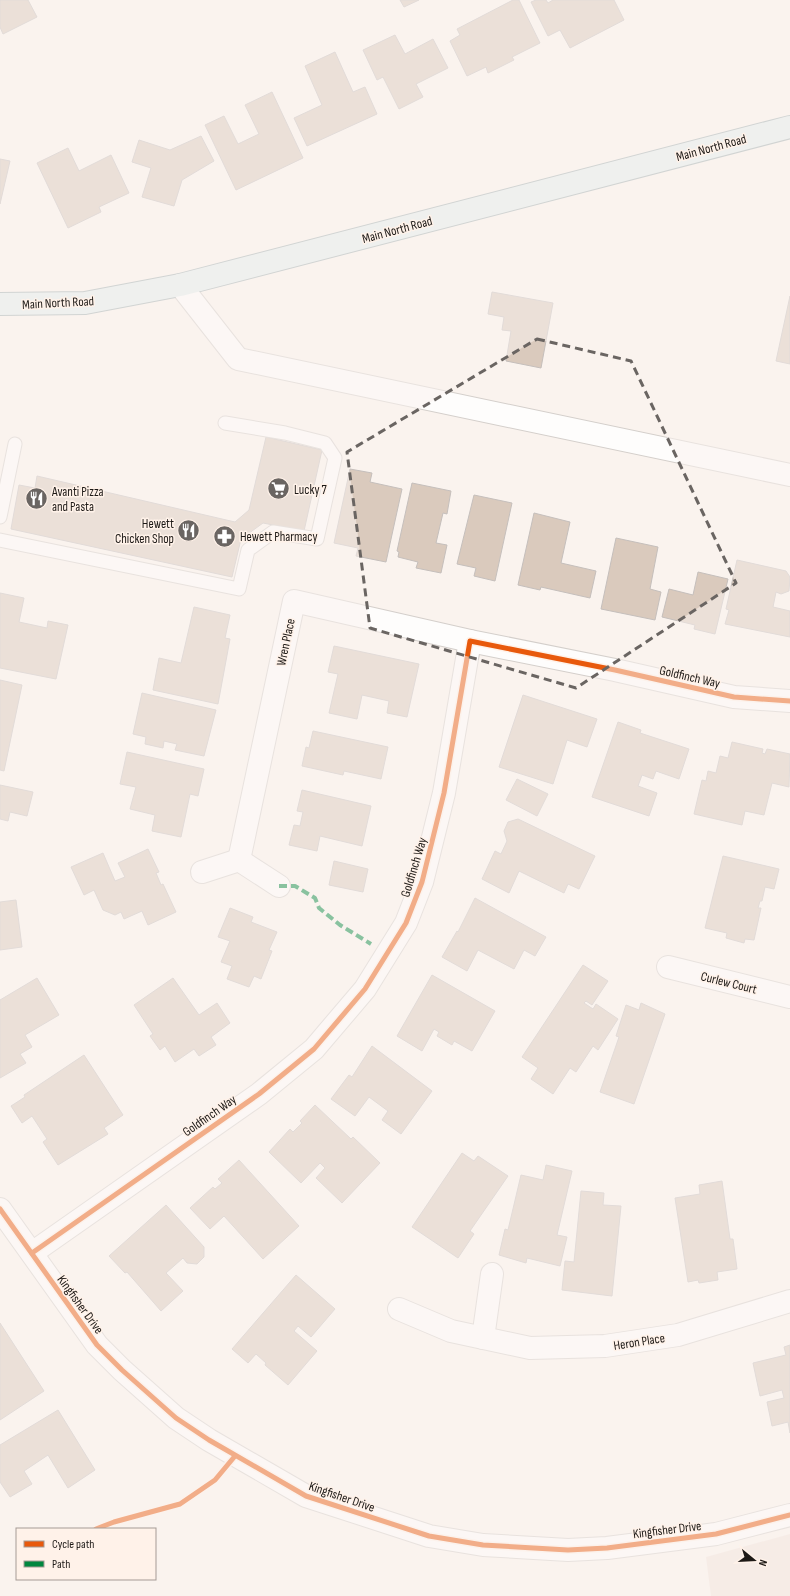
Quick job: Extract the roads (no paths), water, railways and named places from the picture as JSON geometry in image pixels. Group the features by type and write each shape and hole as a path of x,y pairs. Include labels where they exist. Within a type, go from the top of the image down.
{"main road":[{"name":"Main North Road","path":"0,304 85,303 180,285 790,127"}],"street":[{"path":"180,285 238,359 790,475"},
{"name":"Wren Place","path":"240,860 294,601 470,641"},
{"name":"Goldfinch Way","path":"32,1253 259,1094 314,1049 365,989 406,923 422,882 444,793 470,641 615,670 734,697 790,702"},
{"path":"202,872 240,860 279,886"},
{"name":"Curlew Court","path":"668,967 790,997"},
{"name":"Kingfisher Drive","path":"0,1209 97,1345 151,1396 176,1418 209,1440 306,1496 429,1536 483,1545 568,1550 607,1548 716,1534 790,1515"},
{"path":"483,1338 492,1274"},
{"name":"Heron Place","path":"399,1309 451,1331 530,1348 605,1346 678,1335 790,1301"}],"lane":[{"path":"0,540 238,589 248,550 273,532 317,539 335,458 325,444 285,433 225,423"},
{"path":"0,517 15,444"}],"place":[{"name":"Lucky 7","path":"278,489"},
{"name":"Avanti Pizza and Pasta","path":"36,498"},
{"name":"Hewett Chicken Shop","path":"189,530"},
{"name":"Hewett Pharmacy","path":"225,536"}]}
